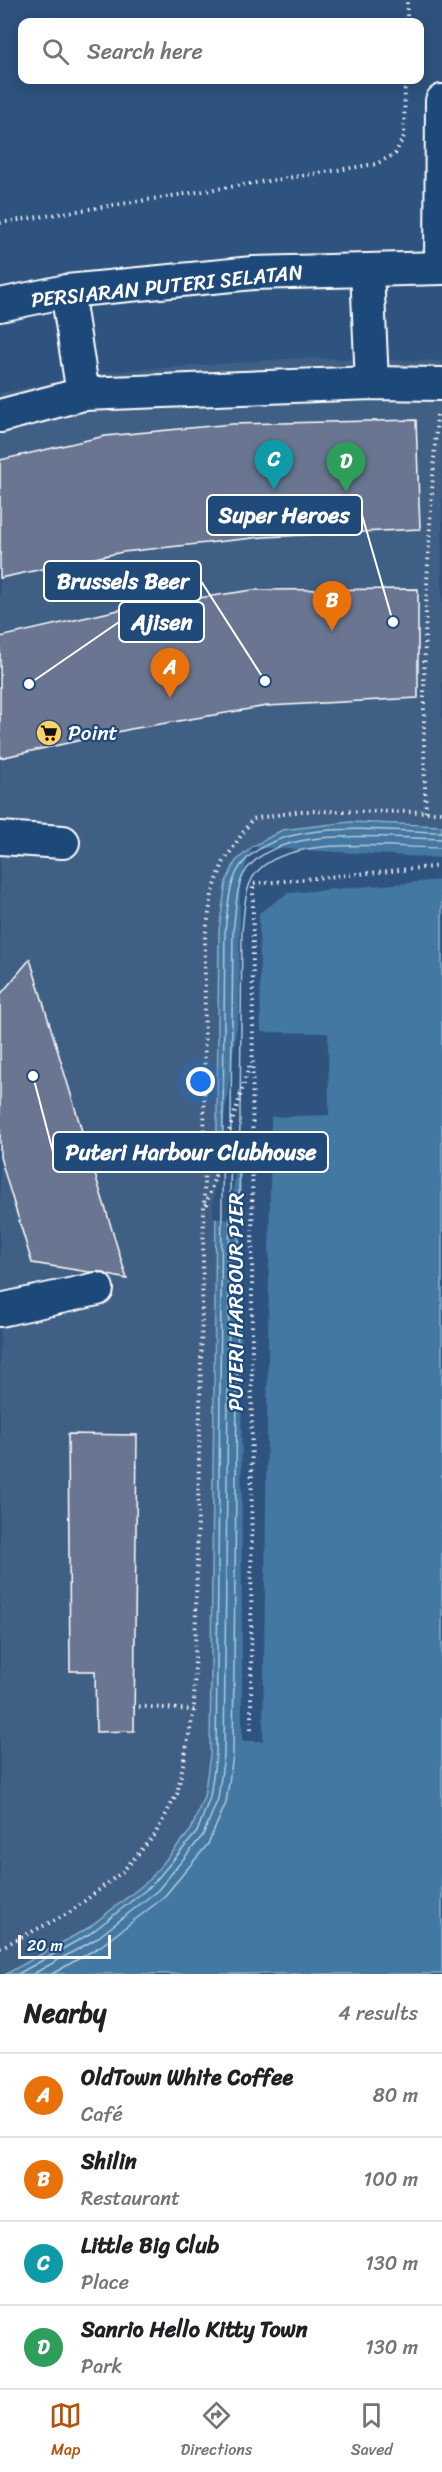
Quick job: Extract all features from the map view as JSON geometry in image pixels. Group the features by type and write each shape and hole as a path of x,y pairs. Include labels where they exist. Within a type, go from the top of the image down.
{"street":[{"path":"441,268 442,101"},
{"name":"PERSIARAN PUTERI SELATAN","path":"0,304 67,291 253,273 441,268"},
{"path":"367,270 372,383"},
{"path":"67,291 83,394"},
{"path":"0,416 83,394 372,383 441,384"},
{"path":"0,838 63,842"},
{"path":"0,1310 97,1288"}],"path":[{"path":"406,18 407,0"},
{"path":"0,222 376,164 395,154 404,136 405,84"},
{"path":"426,812 424,767 428,546 441,384"},
{"path":"0,1948 69,1913 122,1872 154,1836 177,1794 194,1710 204,1210 205,938 212,894 224,863 252,819 301,811 442,812"},
{"name":"PUTERI HARBOUR PIER","path":"251,1730 253,884 442,866"},
{"path":"204,1210 251,1060"},
{"path":"126,1146 205,1136"},
{"path":"133,1706 194,1710"}],"shaded area":[{"path":"300,358 442,361 442,826 350,822 236,861 226,882 219,930 210,1755 204,1796 191,1830 148,1881 88,1928 6,1974 0,1974 0,393 107,372"}],"water":[{"path":"350,822 442,826 442,1974 6,1974 88,1928 148,1881 191,1830 204,1796 210,1755 219,930 226,882 236,861 252,847 282,830"}],"pier":[{"path":"252,847 442,858 442,880 288,893 259,913 261,1032 328,1033 329,1115 271,1117 263,1741 242,1741 241,1135 229,1220 213,1217 214,1190 239,1011 240,884"}],"building":[{"path":"416,420 420,529 264,537 123,552 0,578 0,460 105,436 232,424"},
{"path":"418,589 418,698 267,706 131,729 0,758 0,637 123,609 253,590"},
{"path":"30,959 127,1279 102,1272 32,1263 8,1184 0,1157 0,995"},
{"path":"68,1434 137,1435 134,1731 96,1732 95,1671 70,1671"}],"place":[{"name":"Little Big Club","path":"274,490"},
{"name":"Sanrio Hello Kitty Town","path":"346,492"},
{"name":"Super Heroes","path":"393,622"},
{"name":"Shilin","path":"332,631"},
{"name":"Brussels Beer","path":"265,681"},
{"name":"Ajisen","path":"29,684"},
{"name":"OldTown White Coffee","path":"170,698"},
{"name":"Point","path":"49,733"},
{"name":"Puteri Harbour Clubhouse","path":"33,1076"}]}
